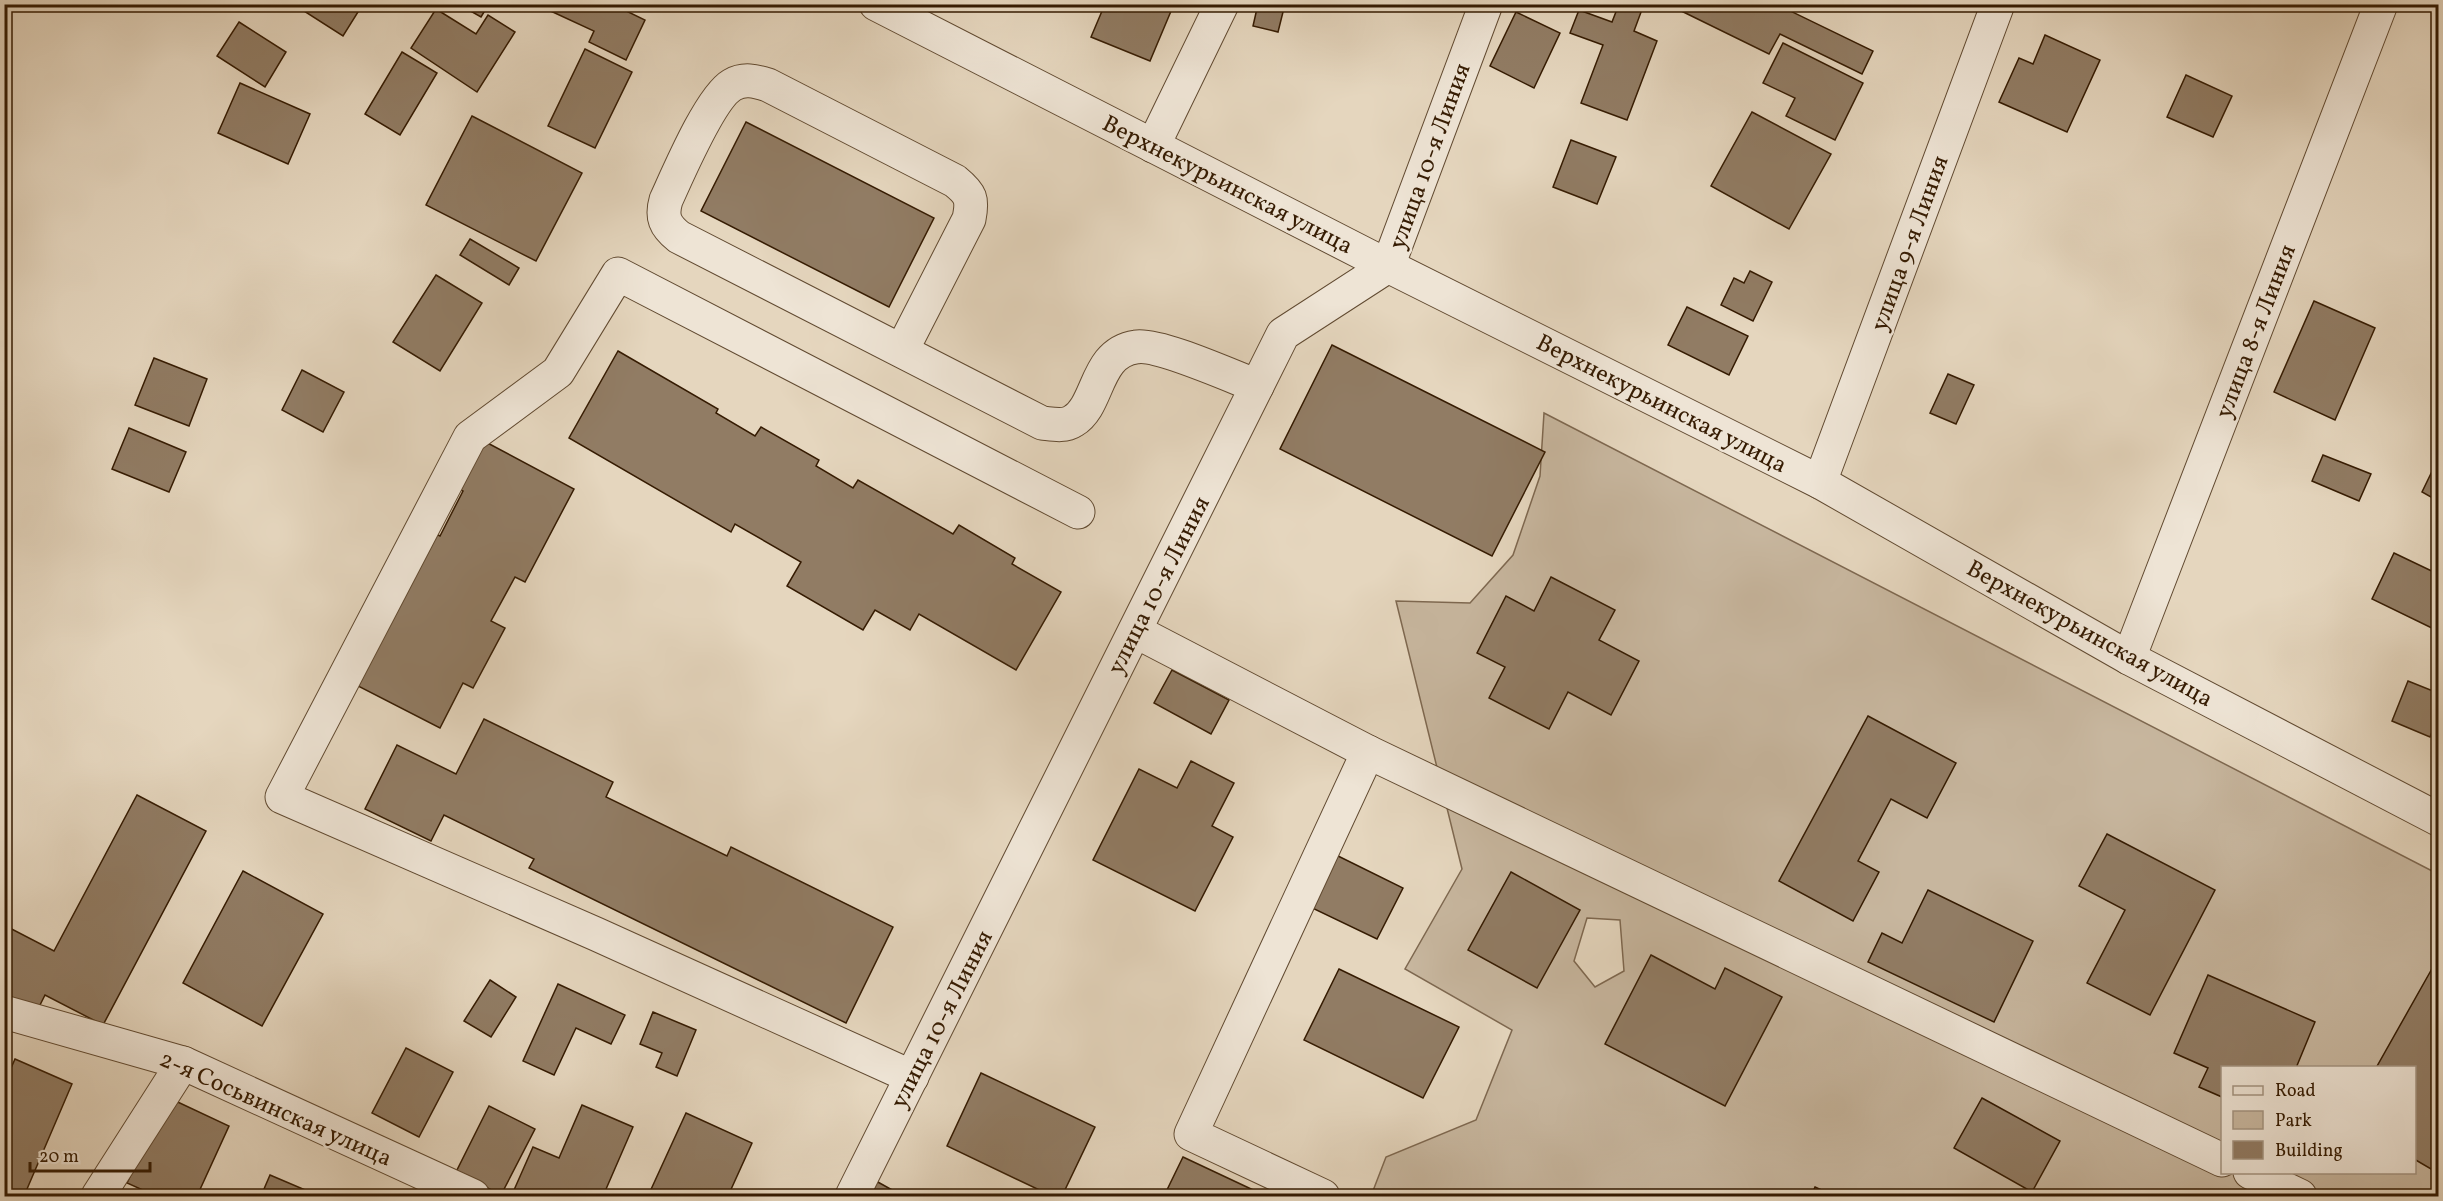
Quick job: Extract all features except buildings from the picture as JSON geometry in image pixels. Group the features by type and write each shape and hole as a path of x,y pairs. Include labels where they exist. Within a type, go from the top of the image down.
{"street":[{"name":"Верхнекурьинская улица","path":"876,4 1388,266 1820,482 2129,658 2439,819"},
{"path":"1153,146 1222,4"},
{"name":"улица 10-я Линия","path":"852,1197 1283,334 1388,266 1486,4"},
{"name":"улица 9-я Линия","path":"1820,482 1998,4"},
{"name":"улица 8-я Линия","path":"2129,658 2381,4"},
{"path":"902,350 969,219 972,204 967,190 955,181 768,85 748,80 731,86 716,101 666,200 662,213 667,228 679,237 1042,423 1057,425 1073,421 1083,411 1107,364 1123,351 1137,346 1155,348 1257,386"},
{"path":"912,1077 596,934 282,797 470,437 558,372 618,274 1078,512"},
{"path":"1135,631 1368,752 2221,1159"},
{"path":"1323,1197 1191,1134 1368,752"},
{"name":"2-я Сосьвинская улица","path":"4,1012 183,1063 473,1197"},
{"path":"98,1197 183,1063"},
{"path":"2252,1174 2300,1197"}],"green space":[{"path":"1544,413 2438,874 2438,1196 1371,1196 1386,1157 1476,1120 1512,1030 1405,969 1462,869 1396,601 1470,603 1513,555 1540,476","holes":["1587,918 1620,920 1624,971 1595,987 1574,961"]}]}
